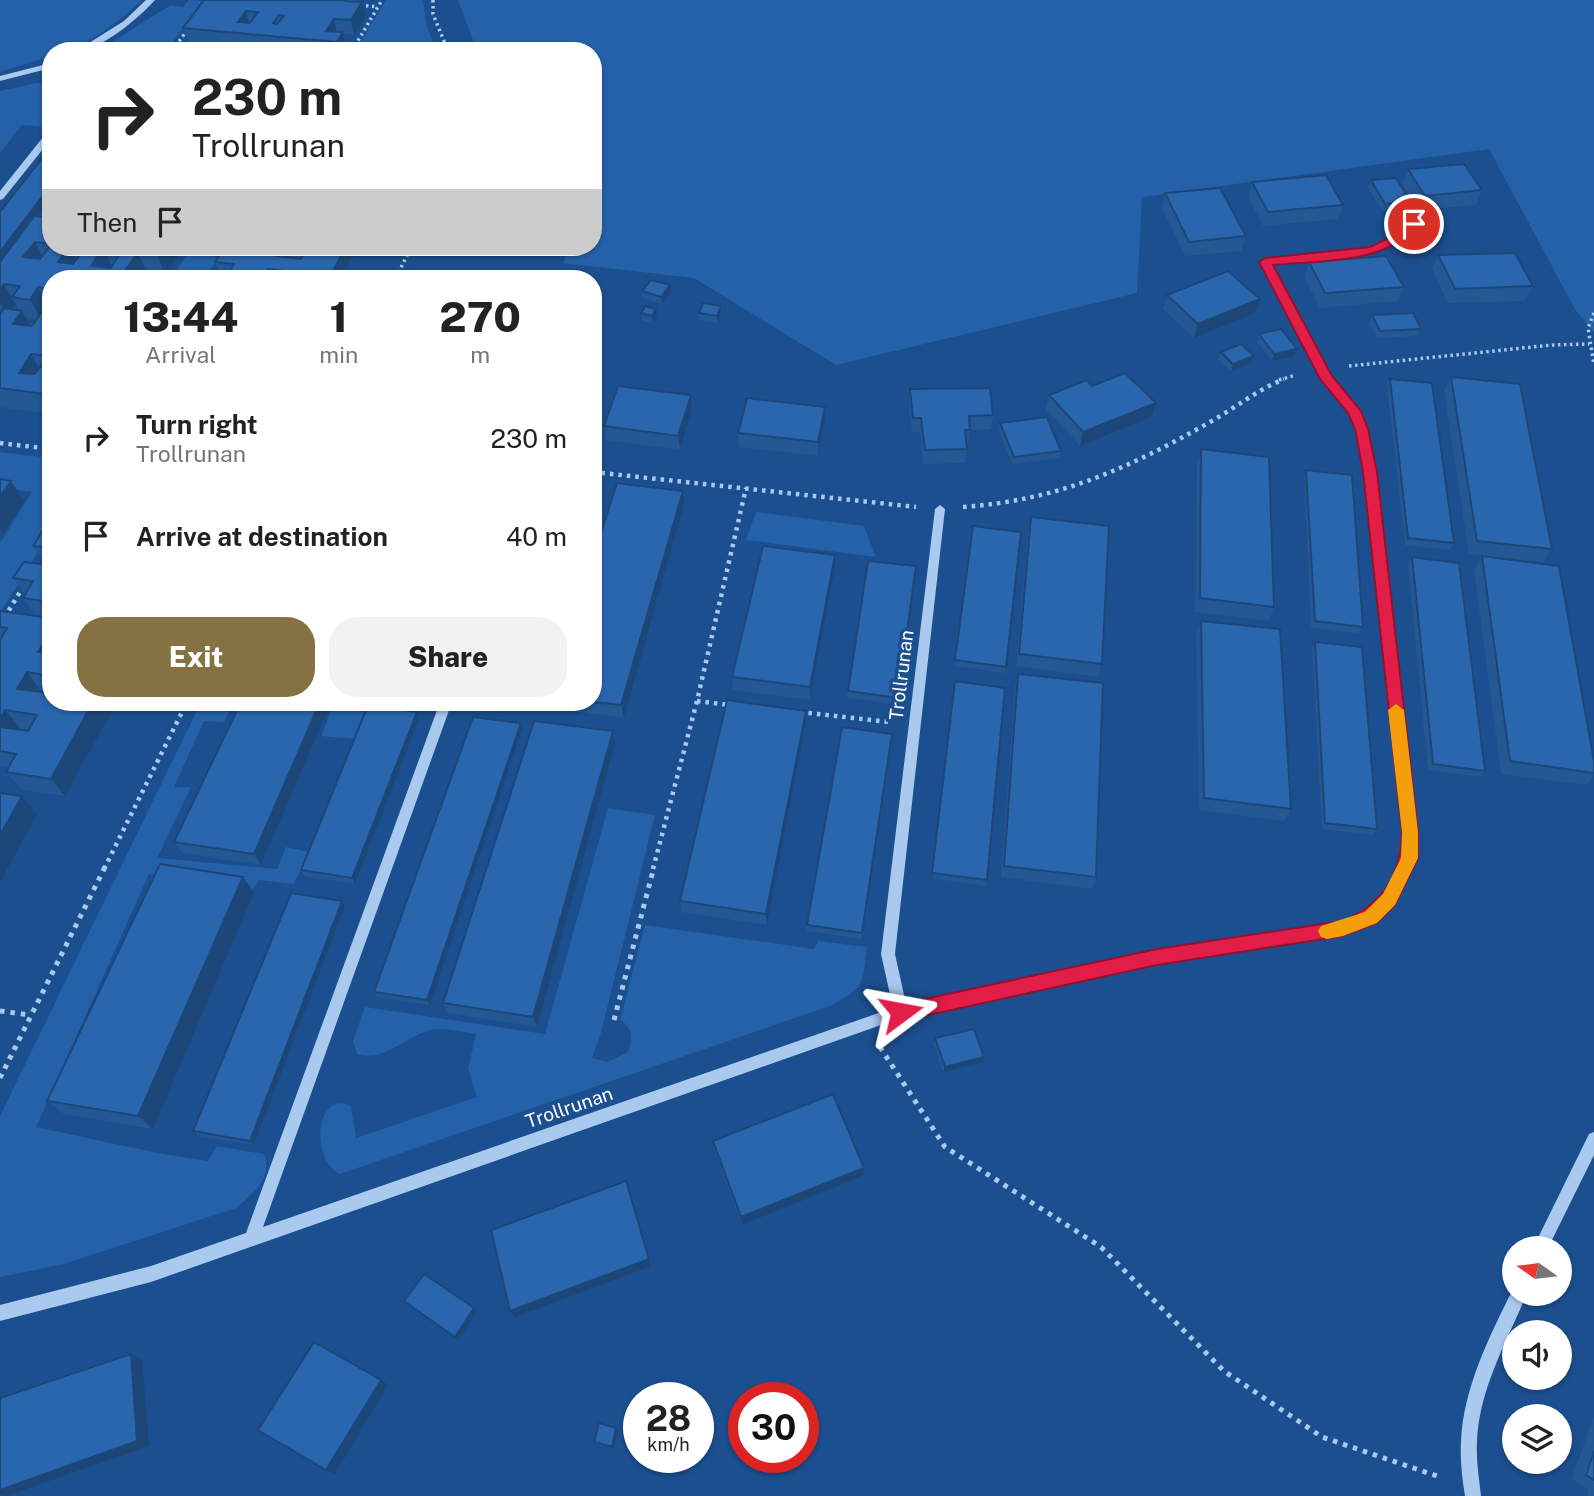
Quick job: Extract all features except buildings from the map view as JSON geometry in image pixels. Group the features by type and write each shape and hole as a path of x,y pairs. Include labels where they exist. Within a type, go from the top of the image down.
{"street":[{"path":"95,42 127,23 151,0"},
{"path":"0,79 42,67"},
{"path":"0,197 42,144"},
{"name":"Trollrunan","path":"0,1313 151,1274 901,1012 1157,957 1343,929 1371,917 1389,900 1410,858 1410,832 1370,472 1361,429 1354,411 1321,369 1265,262 1373,250 1398,239 1414,224"},
{"name":"Trollrunan","path":"901,1012 888,954 940,509"},
{"path":"251,1240 443,711"},
{"path":"1546,1236 1594,1139"},
{"path":"1472,1492 1468,1435 1478,1382 1513,1306"}],"path":[{"path":"357,42 382,0"},
{"path":"433,0 433,14 445,42"},
{"path":"351,5 378,7"},
{"path":"179,42 195,20"},
{"path":"1594,313 1588,328 1594,365"},
{"path":"602,473 940,509 990,506 1052,494 1130,463 1211,421 1282,378 1321,369 1552,345 1589,344"},
{"path":"0,443 42,448"},
{"path":"614,1020 697,701 746,487"},
{"path":"15,623 1,622 30,575"},
{"path":"697,701 738,705"},
{"path":"0,1078 183,711"},
{"path":"792,711 914,725"},
{"path":"0,1011 31,1016"},
{"path":"864,1023 945,1147 1101,1247 1224,1371 1322,1437 1472,1492"}],"shaded area":[{"path":"0,0 142,0 123,17 88,40 42,42 42,59 0,72"},
{"path":"189,0 203,1 173,42 112,42 171,5 183,7"},
{"path":"386,0 423,0 427,28 433,42 360,42"},
{"path":"458,0 1594,0 1594,332 1576,311 1489,149 1142,197 1137,293 836,365 694,278 563,263 566,256 602,256 602,42 474,42"},
{"path":"42,83 42,127 22,125 0,153 0,91"},
{"path":"186,256 218,257 210,270 177,270"},
{"path":"0,452 42,457 42,545 0,613 0,543 32,492 0,488"},
{"path":"756,512 864,526 876,557 746,540"},
{"path":"197,711 230,711 224,722 204,721 174,787 191,787 157,858 277,869 286,847 309,852 294,884 259,880 252,890 149,874 36,1127 208,1161 217,1146 264,1154 264,1178 255,1191 236,1208 64,1264 0,1277 0,1116"},
{"path":"331,711 367,711 355,739 321,736"},
{"path":"608,808 655,815 601,1033 592,1058 607,1062 628,1052 631,1034 628,1026 620,1020 645,925 814,949 818,941 867,947 860,984 850,994 830,1006 340,1174 330,1166 321,1141 324,1116 330,1107 339,1103 351,1106 356,1138 477,1097 468,1069 476,1034 436,1029 376,1055 357,1054 353,1041 365,1007 545,1034"}],"slow traffic":[{"path":"1327,931 1343,929 1371,917 1389,900 1410,858 1410,832 1396,710"}],"route":[{"path":"901,1012 1157,957 1343,929 1371,917 1389,900 1410,858 1410,832 1370,472 1361,429 1354,411 1326,379 1265,262 1373,250 1398,239 1414,224"}]}
